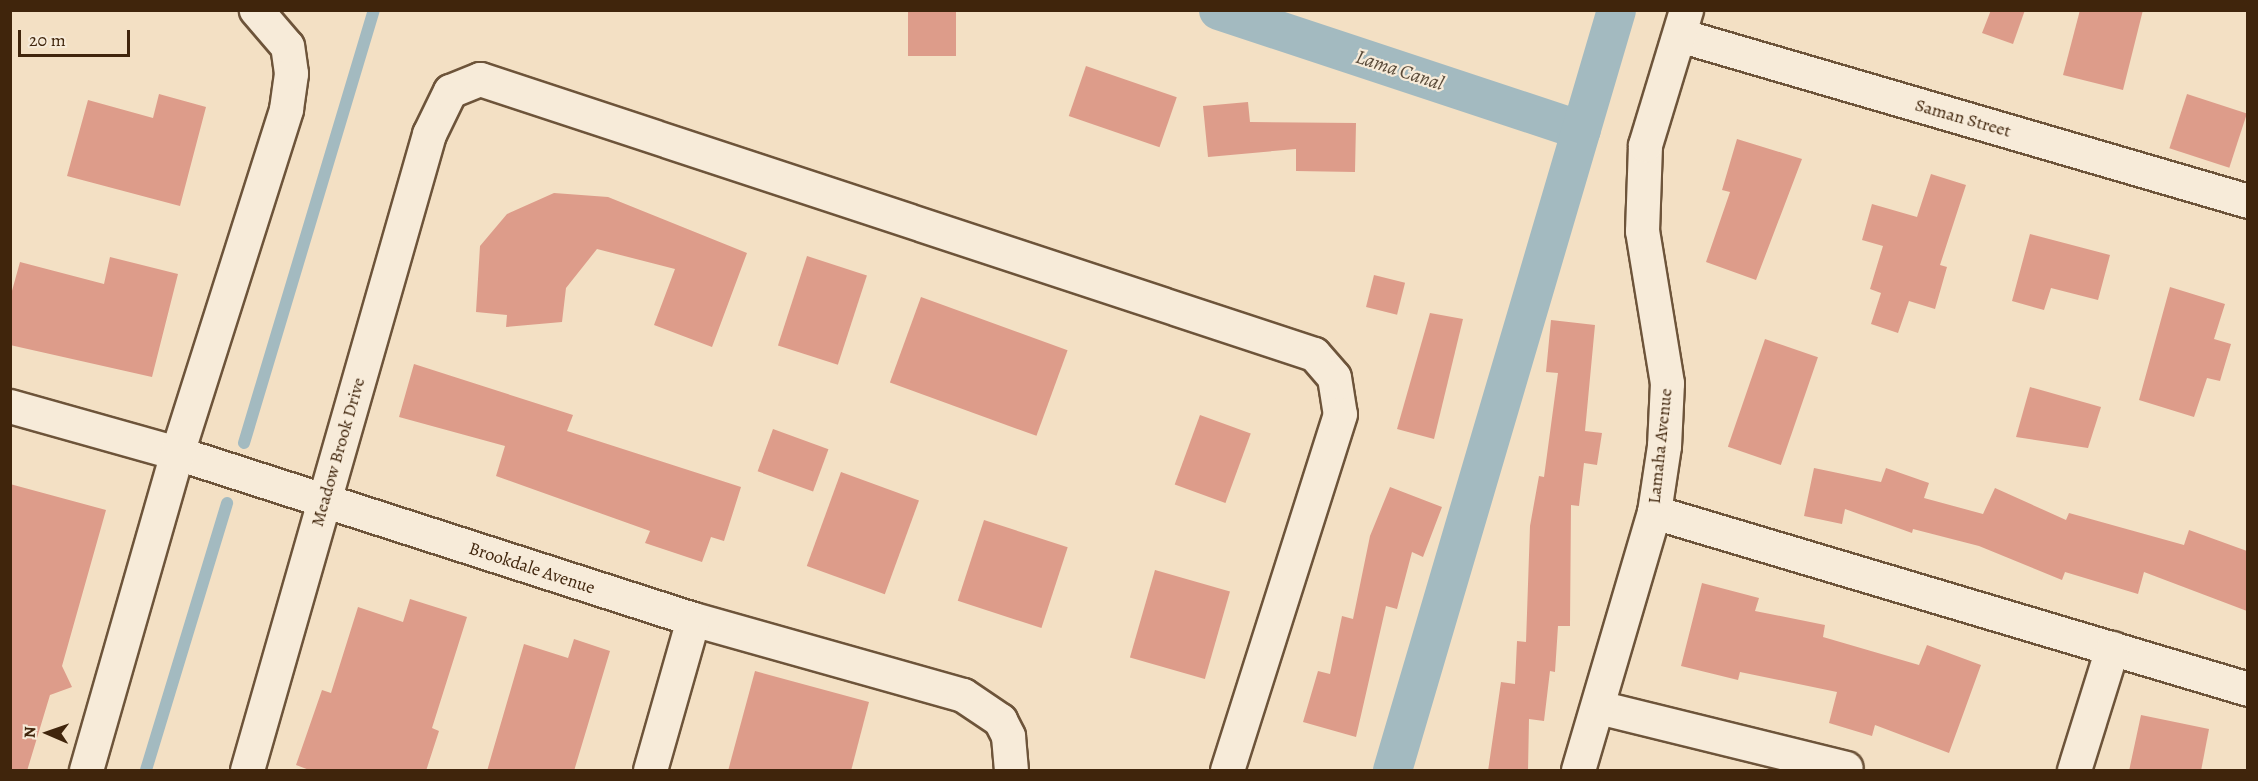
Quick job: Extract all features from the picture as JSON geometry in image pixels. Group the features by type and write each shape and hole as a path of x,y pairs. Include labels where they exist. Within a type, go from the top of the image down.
{"street":[{"path":"86,771 177,453 286,109 291,73 287,46 256,10"},
{"name":"Saman Street","path":"1683,22 2247,201"},
{"name":"Lamaha Avenue","path":"1578,771 1654,512 1667,383 1642,231 1645,156 1683,22"},
{"name":"Meadow Brook Drive","path":"247,771 429,134 450,91 480,79 495,81 1314,354 1334,377 1340,414 1227,771"},
{"name":"Brookdale Avenue","path":"10,406 177,453 693,619 963,695 1000,720 1008,736 1011,771"},
{"path":"1654,512 2247,689"},
{"path":"650,771 693,619"},
{"path":"2074,771 2112,648"},
{"path":"1598,707 1846,768"}],"building":[{"path":"908,10 956,10 956,56 908,56"},
{"path":"1991,10 2025,10 2013,44 1982,33"},
{"path":"2080,10 2143,10 2123,90 2063,75"},
{"path":"1086,66 1177,97 1160,147 1069,116"},
{"path":"159,94 206,107 180,206 67,176 88,100 153,118"},
{"path":"2187,94 2247,113 2229,168 2169,148"},
{"path":"1248,102 1250,122 1356,123 1355,172 1296,171 1296,149 1208,157 1203,106"},
{"path":"1737,139 1802,159 1756,280 1706,262 1730,192 1722,190"},
{"path":"1931,174 1966,185 1940,265 1947,267 1935,309 1909,301 1898,333 1871,324 1881,293 1870,289 1883,246 1862,240 1872,204 1917,217"},
{"path":"554,193 608,197 747,253 712,347 654,325 675,269 597,249 566,288 562,322 506,327 507,315 476,312 480,246 507,214"},
{"path":"2030,234 2110,255 2098,300 2051,288 2044,310 2012,301"},
{"path":"807,256 867,275 838,365 778,345"},
{"path":"110,257 178,274 152,377 10,345 10,298 20,262 104,284"},
{"path":"1374,275 1405,283 1397,315 1366,307"},
{"path":"2170,287 2225,304 2214,339 2231,344 2220,381 2207,378 2194,417 2139,400"},
{"path":"921,297 1068,350 1036,436 890,383"},
{"path":"1430,313 1463,319 1434,439 1397,429"},
{"path":"1551,320 1595,325 1585,431 1602,433 1597,465 1584,463 1579,506 1571,505 1570,626 1558,626 1555,672 1550,671 1544,721 1529,719 1528,771 1488,771 1501,682 1515,684 1517,641 1526,642 1530,526 1539,476 1544,477 1558,373 1546,372"},
{"path":"1765,339 1818,357 1781,465 1728,447"},
{"path":"414,364 573,415 567,431 741,487 724,541 711,537 702,562 645,543 650,531 496,476 505,446 399,417"},
{"path":"2030,387 2101,407 2088,448 2016,437"},
{"path":"1200,415 1251,433 1225,503 1175,485"},
{"path":"773,429 828,449 813,491 758,471"},
{"path":"1814,468 1881,482 1886,468 1929,483 1924,498 1983,514 1995,488 2066,520 2069,513 2184,545 2189,530 2247,551 2247,611 2144,572 2138,594 2065,572 2062,580 1979,546 1913,529 1912,533 1845,509 1842,524 1804,516"},
{"path":"841,472 919,500 885,594 807,566"},
{"path":"10,484 106,510 62,666 72,687 50,695 27,771 10,771"},
{"path":"1390,487 1442,507 1423,557 1412,552 1397,609 1386,606 1356,737 1303,722 1318,671 1330,674 1342,616 1353,619 1370,536"},
{"path":"984,520 1068,547 1041,628 958,601"},
{"path":"1155,570 1230,591 1205,679 1130,657"},
{"path":"1702,583 1759,598 1755,611 1825,625 1823,637 1919,665 1927,645 1981,665 1949,753 1875,725 1872,736 1829,723 1837,692 1740,672 1738,680 1681,666"},
{"path":"410,599 467,617 432,728 439,731 426,771 312,771 296,765 322,690 331,693 358,607 403,622"},
{"path":"574,639 610,651 574,771 487,771 524,644 568,658"},
{"path":"755,671 869,702 851,771 728,771"},
{"path":"2141,715 2209,729 2201,771 2129,771"}],"waterway":[{"path":"244,443 374,10"},
{"name":"Lama Canal","path":"1218,10 1581,130"},
{"path":"1392,770 1616,10"},
{"path":"146,770 227,503"}]}
